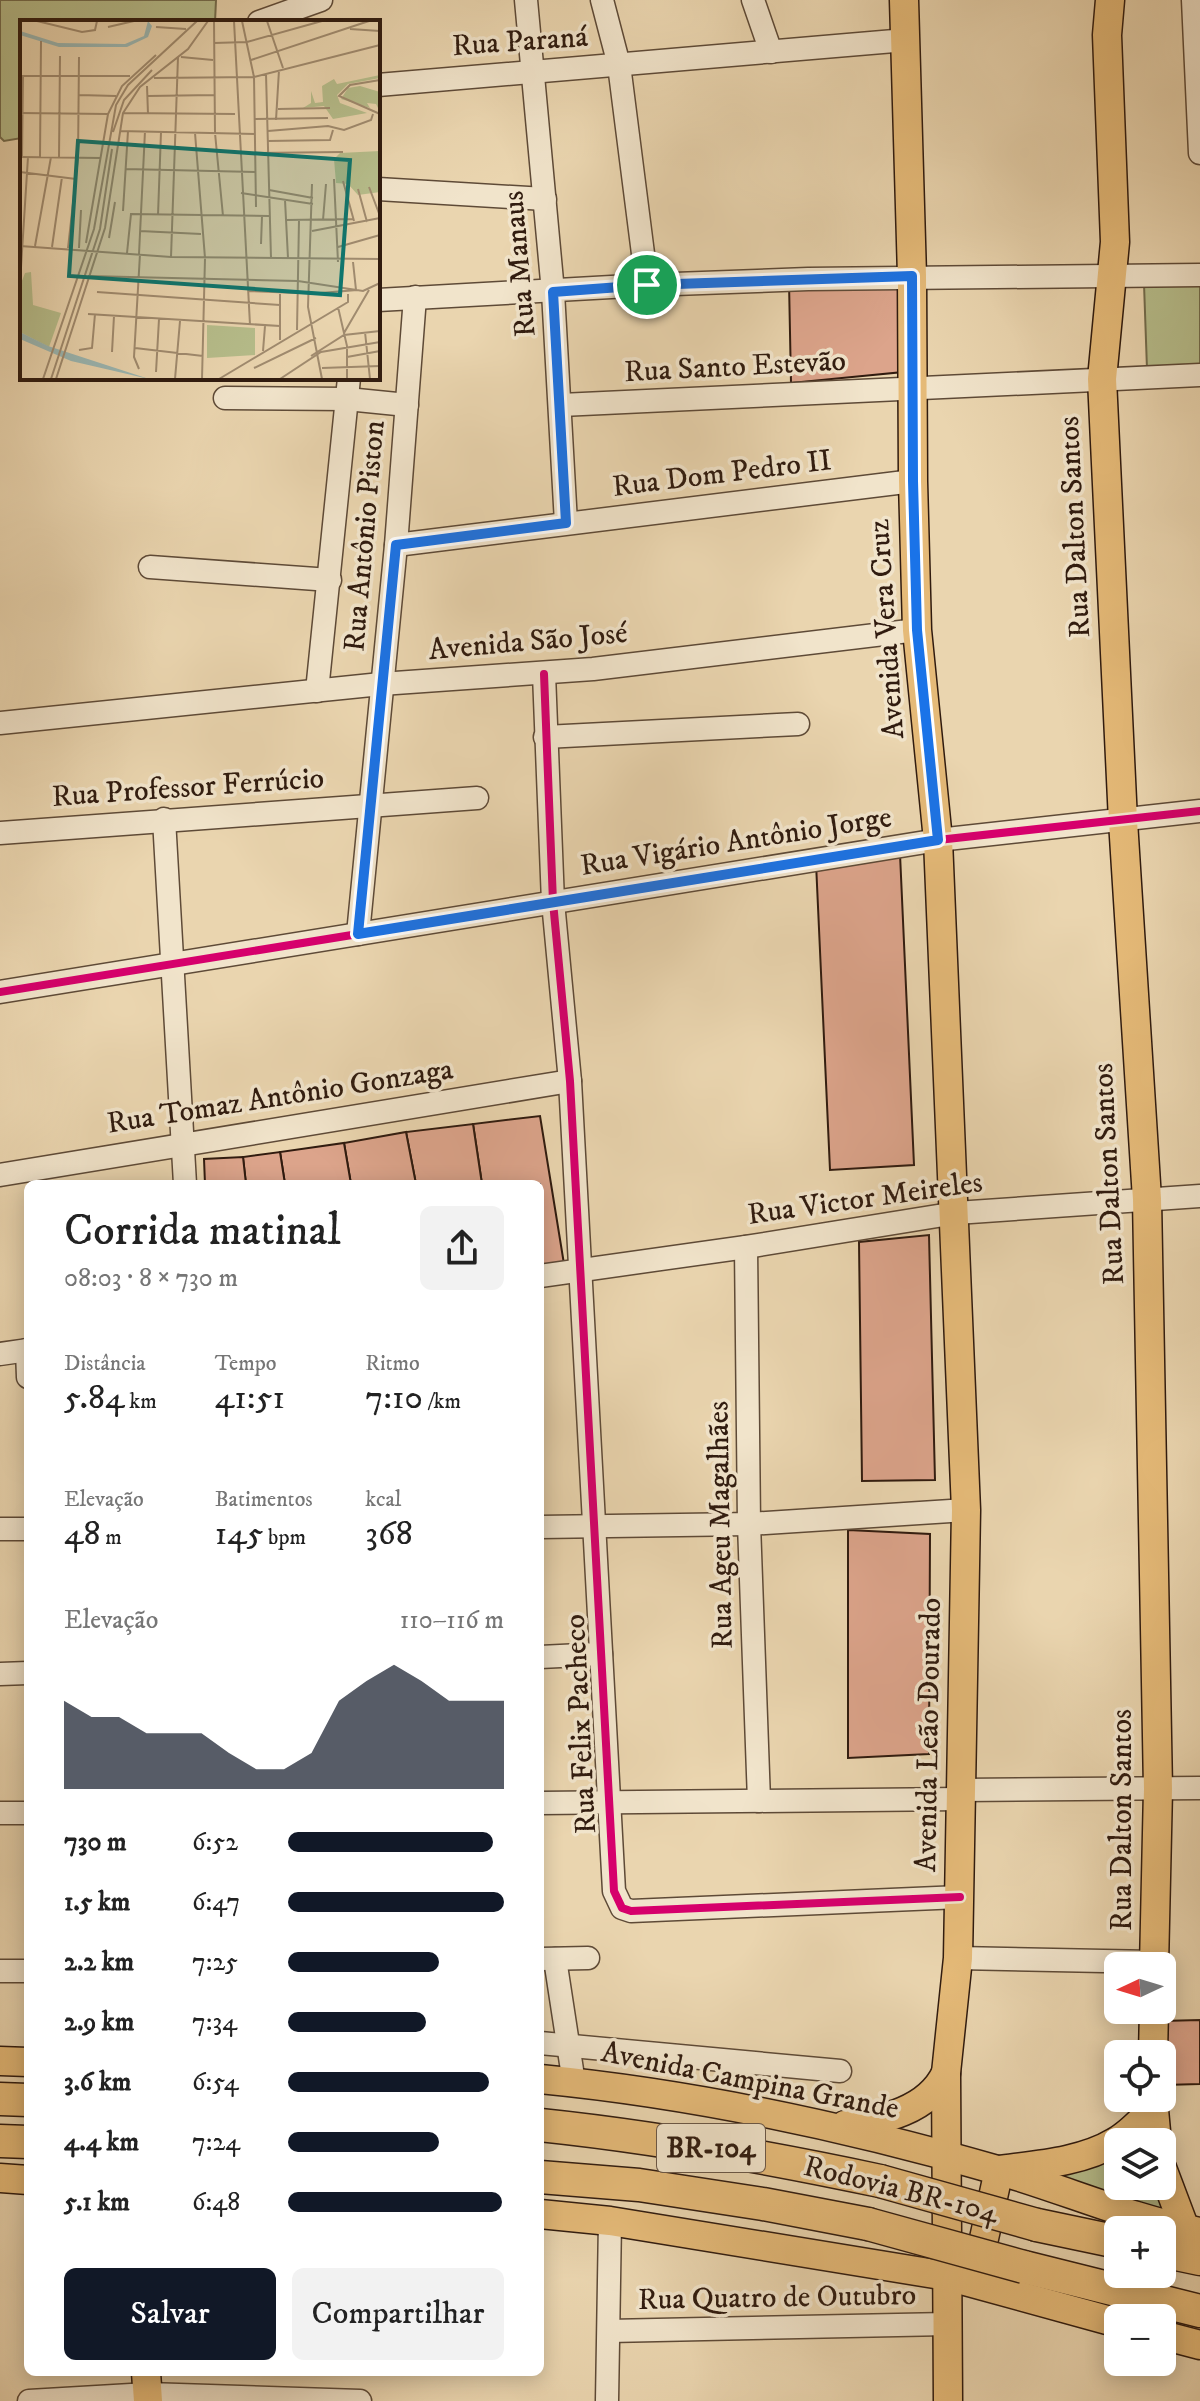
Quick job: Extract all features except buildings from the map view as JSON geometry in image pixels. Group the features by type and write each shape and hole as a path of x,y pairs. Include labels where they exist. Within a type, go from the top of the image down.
{"highway":[{"path":"0,2099 24,2100"},
{"name":"Rodovia BR-104","path":"544,2125 767,2157 880,2181 1037,2225 1104,2239"},
{"path":"0,2141 24,2142"},
{"name":"Rodovia BR-104","path":"544,2177 639,2185 868,2224 1200,2311"},
{"path":"1176,2254 1200,2259"}],"main road":[{"name":"Avenida Vera Cruz","path":"904,0 917,630 938,840 956,1213"},
{"name":"Rua Dalton Santos","path":"1110,0 1107,35 1115,242 1102,379 1123,821 1147,1199 1158,1789 1154,1952"},
{"name":"Avenida Leão Dourado","path":"948,2401 946,2073 958,1958 966,1510 956,1213"},
{"path":"0,2061 24,2062"},
{"path":"833,2126 902,2112 933,2093 946,2073"},
{"name":"Avenida Campina Grande","path":"544,2079 752,2110 833,2126 999,2170 1192,2230"},
{"path":"974,2283 999,2170 1101,2150 1128,2134 1146,2112"},
{"path":"0,2178 24,2180"},
{"path":"1176,2197 1192,2230"},
{"path":"544,2214 610,2221 947,2276 1104,2319"},
{"path":"1176,2339 1200,2345"}],"street":[{"path":"265,20 321,0"},
{"name":"Rua Manaus","path":"526,0 553,292 566,523"},
{"path":"602,0 619,65 647,285"},
{"path":"753,0 771,52"},
{"path":"1193,0 1200,153"},
{"name":"Rua Paraná","path":"380,85 906,40"},
{"path":"380,189 545,199"},
{"path":"380,300 647,285 912,276 1112,278 1200,275"},
{"name":"Rua Antônio Piston","path":"358,934 396,545 415,297"},
{"name":"Rua Santo Estevão","path":"561,405 1200,375"},
{"path":"225,398 348,388 407,405"},
{"path":"317,691 348,388"},
{"name":"Rua Dom Pedro II","path":"396,545 913,481"},
{"path":"150,567 330,580"},
{"name":"Avenida São José","path":"0,723 381,684 544,674 917,630"},
{"name":"Rua Felix Pacheco","path":"544,674 553,902 570,1081 614,1891 622,1908 631,1911 960,1897"},
{"path":"545,737 798,724"},
{"name":"Rua Professor Ferrúcio","path":"0,833 477,798"},
{"name":"Rua Vigário Antônio Jorge","path":"0,992 938,840 1200,811"},
{"path":"164,819 185,1180"},
{"name":"Rua Tomaz Antônio Gonzaga","path":"0,1175 570,1081"},
{"name":"Rua Victor Meireles","path":"544,1276 956,1213 1200,1196"},
{"name":"Rua Ageu Magalhães","path":"746,1247 749,1524 759,1801"},
{"path":"0,1354 24,1351"},
{"path":"544,1527 749,1524 966,1510"},
{"path":"0,1529 24,1529"},
{"path":"544,1657 601,1654"},
{"path":"0,1674 24,1673"},
{"path":"544,1803 759,1801 1200,1788"},
{"path":"0,1813 24,1813"},
{"path":"574,2083 548,1959 588,1958"},
{"path":"958,1958 1104,1962"},
{"path":"0,1971 24,1971"},
{"path":"544,2044 840,2071"},
{"path":"607,2401 610,2221"},
{"name":"Rua Quatro de Outubro","path":"609,2331 947,2324"},
{"path":"29,2401 148,2389 360,2401"}],"green space":[{"path":"0,0 216,0 215,20 20,20 20,138 4,141 0,137"},
{"path":"1200,282 1200,367 1147,369 1144,284"},
{"path":"1104,2149 1104,2199 1020,2173"},
{"path":"1107,2200 1168,2200 1175,2216 1159,2216"}],"cycle path":[{"path":"544,674 553,902 570,1081 614,1891 622,1908 631,1911 960,1897"},
{"path":"0,992 938,840 1200,811"}],"route":[{"path":"912,276 917,630 938,840 358,934 396,545 566,523 553,292 647,285 912,276"}]}
